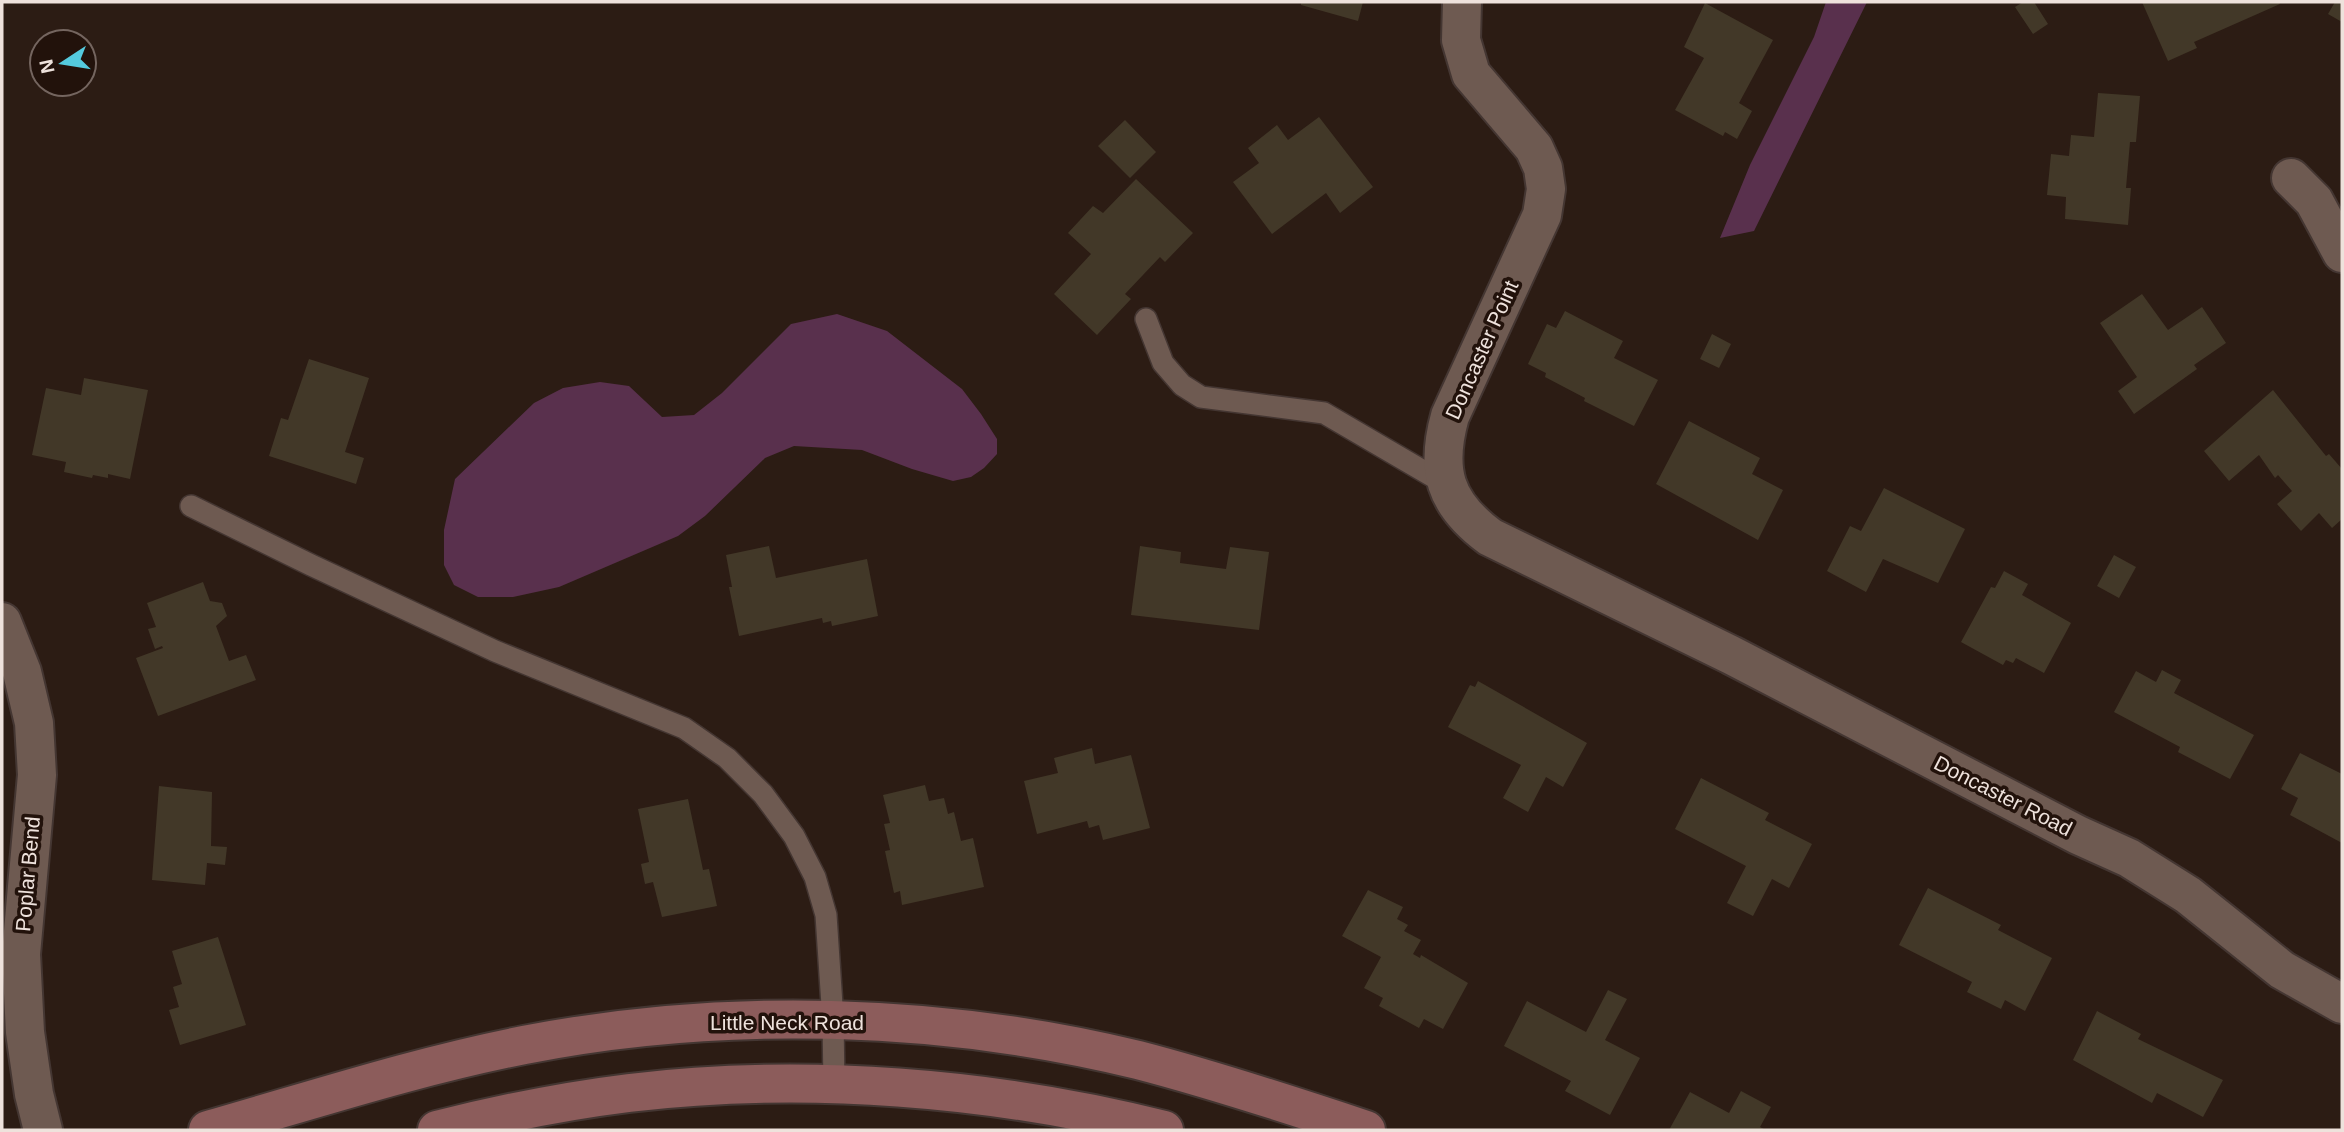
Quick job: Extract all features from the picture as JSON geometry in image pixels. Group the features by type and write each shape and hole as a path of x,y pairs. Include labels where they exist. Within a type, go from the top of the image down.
{"street":[{"name":"Doncaster Point","path":"1462,2 1461,40 1471,74 1534,148 1543,168 1546,189 1542,215 1450,416 1443,442 1443,470 1452,497 1472,524 1490,537 1648,614"},
{"path":"2291,178 2314,201 2342,253"},
{"name":"Doncaster Road","path":"1648,614 2078,835 2129,858 2188,895 2282,970 2342,1004"},
{"name":"Poplar Bend","path":"2,622 22,672 34,723 37,775 21,954 25,1032 34,1094 43,1130"},
{"name":"Little Neck Road","path":"208,1130 418,1069 525,1045 634,1028 722,1021 834,1020 919,1025 1007,1035 1137,1060 1266,1096 1366,1130"},
{"path":"437,1130 501,1114 629,1093 715,1086 834,1085 930,1091 1040,1104 1164,1130"}],"lane":[{"path":"1146,319 1163,363 1182,385 1201,397 1324,414 1449,486"},
{"path":"191,506 495,651 684,728 727,758 763,794 794,836 815,877 826,915 834,1020 834,1085"}],"shaded area":[{"path":"1826,2 1867,2 1754,231 1720,238 1750,165 1814,37"},
{"path":"837,314 887,331 962,389 997,439 997,454 984,468 971,477 953,481 862,450 794,446 765,458 705,516 678,536 559,587 513,597 478,597 454,585 444,565 444,530 455,479 534,403 563,388 600,382 629,386 662,417 694,415 722,393 791,324"}],"building":[{"path":"1301,2 1363,2 1358,21 1301,5"},
{"path":"2023,2 2034,2 2048,24 2033,34 2015,7"},
{"path":"2142,2 2280,4 2194,42 2197,48 2168,61"},
{"path":"2335,2 2342,2 2342,22 2328,14"},
{"path":"1705,3 1773,40 1739,103 1752,111 1737,139 1725,132 1723,136 1675,110 1704,58 1684,47"},
{"path":"2098,93 2140,96 2136,142 2130,142 2126,188 2131,188 2128,225 2065,219 2066,197 2047,195 2051,154 2069,156 2071,135 2094,137"},
{"path":"1319,117 1373,187 1340,213 1326,193 1272,234 1233,182 1259,163 1248,148 1277,125 1288,140"},
{"path":"1125,120 1156,152 1130,178 1098,146"},
{"path":"1136,179 1193,233 1165,262 1160,257 1125,294 1131,299 1097,335 1054,294 1091,254 1068,233 1093,206 1103,213"},
{"path":"2142,294 2168,330 2202,307 2226,343 2194,365 2197,369 2134,414 2118,391 2137,377 2100,323"},
{"path":"1565,311 1623,341 1614,358 1658,380 1634,426 1584,401 1585,398 1545,377 1546,373 1528,364 1547,324 1556,328"},
{"path":"1712,334 1731,344 1719,368 1700,359"},
{"path":"309,359 369,378 345,452 364,458 356,484 269,456 281,418 288,420"},
{"path":"84,378 148,390 130,479 108,474 108,478 93,475 92,478 64,472 66,462 32,455 46,388 81,395"},
{"path":"2273,390 2326,456 2329,454 2342,469 2342,519 2332,528 2319,513 2301,531 2277,504 2292,491 2278,475 2275,478 2259,455 2229,481 2204,451"},
{"path":"1689,421 1760,458 1752,474 1783,490 1758,540 1656,484"},
{"path":"1884,488 1965,529 1938,583 1883,559 1866,592 1827,571 1850,526 1861,531"},
{"path":"769,546 776,578 867,559 878,616 832,626 831,621 823,623 822,618 739,636 729,587 732,587 726,555"},
{"path":"1140,546 1181,552 1180,563 1226,569 1230,547 1269,552 1259,630 1131,615"},
{"path":"2114,555 2136,567 2119,598 2097,586"},
{"path":"2004,571 2028,584 2022,595 2071,623 2044,673 2016,658 2013,663 2006,660 2003,665 1961,642 1991,587 1995,588"},
{"path":"203,582 210,601 222,603 227,616 216,626 229,661 246,655 256,680 158,716 136,658 163,648 162,646 155,649 148,629 156,627 147,603"},
{"path":"2162,670 2181,680 2174,693 2254,735 2230,779 2178,752 2180,747 2114,712 2136,671 2156,682"},
{"path":"1478,681 1587,743 1563,787 1546,777 1528,812 1503,798 1521,765 1448,727 1470,685 1475,687"},
{"path":"1092,748 1095,764 1131,755 1150,828 1103,840 1099,825 1089,828 1087,821 1037,834 1024,781 1058,773 1054,758"},
{"path":"2300,753 2342,774 2342,843 2290,815 2298,798 2281,789"},
{"path":"1701,778 1769,813 1765,820 1812,844 1789,888 1772,879 1753,916 1727,903 1746,866 1675,829"},
{"path":"925,785 929,801 944,798 948,814 954,812 961,841 973,838 984,887 902,905 900,891 894,893 885,851 890,850 884,824 890,823 883,795"},
{"path":"159,786 212,792 211,846 227,847 225,865 207,863 205,885 152,880"},
{"path":"688,799 703,870 709,869 717,906 662,917 653,882 645,884 641,864 649,862 638,809"},
{"path":"1928,888 2001,925 1998,930 2052,958 2025,1011 2005,1000 2001,1009 1967,992 1972,982 1899,945"},
{"path":"1368,890 1403,907 1397,919 1408,925 1404,931 1421,940 1413,954 1420,958 1421,955 1468,983 1443,1029 1424,1019 1419,1028 1379,1006 1383,998 1364,988 1381,957 1342,936"},
{"path":"218,937 246,1025 180,1045 169,1010 179,1007 173,987 182,984 172,951"},
{"path":"1608,990 1627,999 1605,1040 1640,1058 1610,1115 1565,1091 1571,1081 1504,1046 1527,1001 1586,1032"},
{"path":"2097,1011 2141,1034 2138,1039 2223,1080 2203,1117 2157,1093 2152,1103 2073,1060"},
{"path":"1741,1091 1771,1107 1760,1127 1766,1130 1669,1130 1690,1092 1729,1113"}]}
